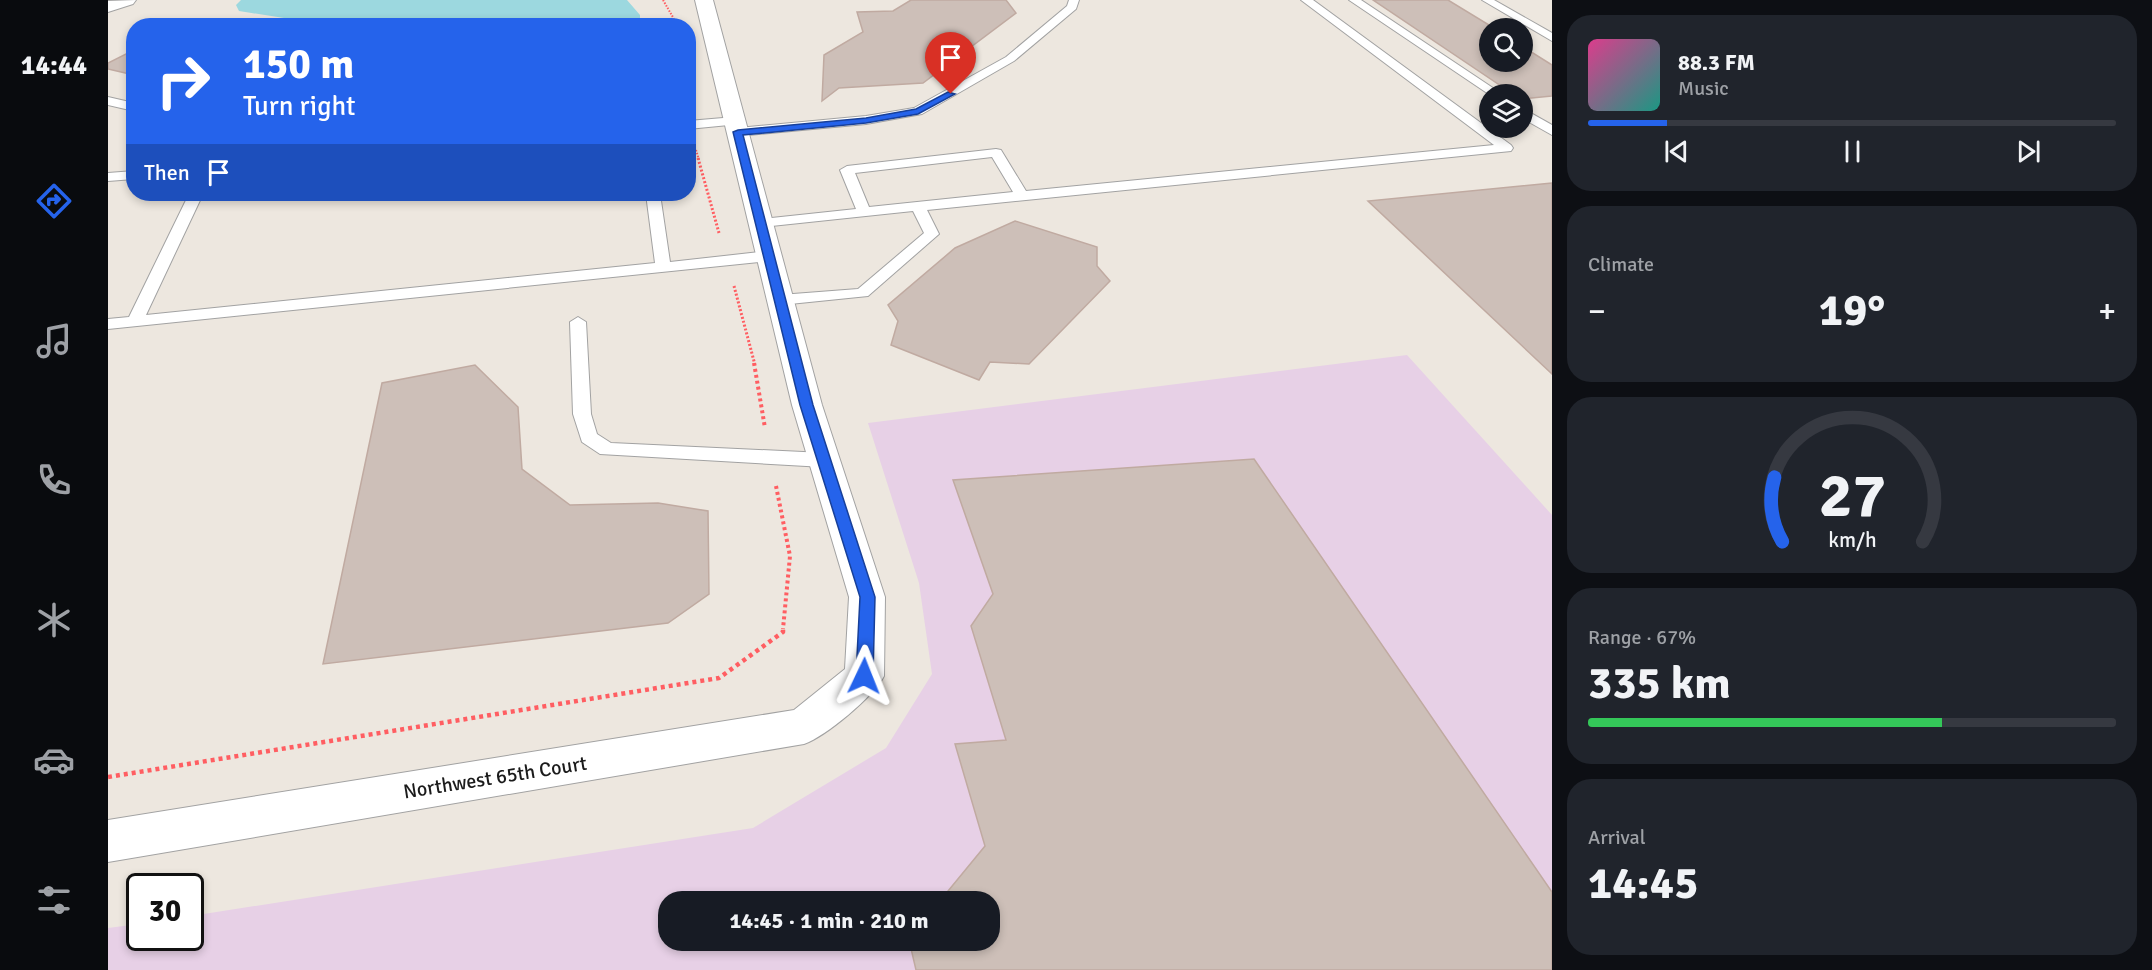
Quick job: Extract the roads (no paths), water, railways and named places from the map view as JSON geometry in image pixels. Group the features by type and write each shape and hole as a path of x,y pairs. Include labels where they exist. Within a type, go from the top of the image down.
{"street":[{"path":"108,7 127,0"},
{"path":"704,0 807,405 824,460"},
{"name":"Northwest 65th Court","path":"108,841 804,726 864,676 867,597 824,460"}],"lane":[{"path":"696,125 736,127 866,120 918,111 1010,59 1072,7 1074,0"},
{"path":"761,223 1506,148 1306,0"},
{"path":"1354,0 1481,84"},
{"path":"1487,0 1552,38"},
{"path":"108,101 126,105"},
{"path":"1533,119 1552,131"},
{"path":"864,212 847,170 996,153 1022,195"},
{"path":"108,177 126,176"},
{"path":"135,321 192,201"},
{"path":"654,201 663,268"},
{"path":"780,300 862,293 932,234 918,206"},
{"path":"108,324 769,256"},
{"path":"578,322 582,414 589,437 607,449 824,460"}],"water":[{"path":"241,0 627,0 640,18 284,18 239,11 236,5"}]}
